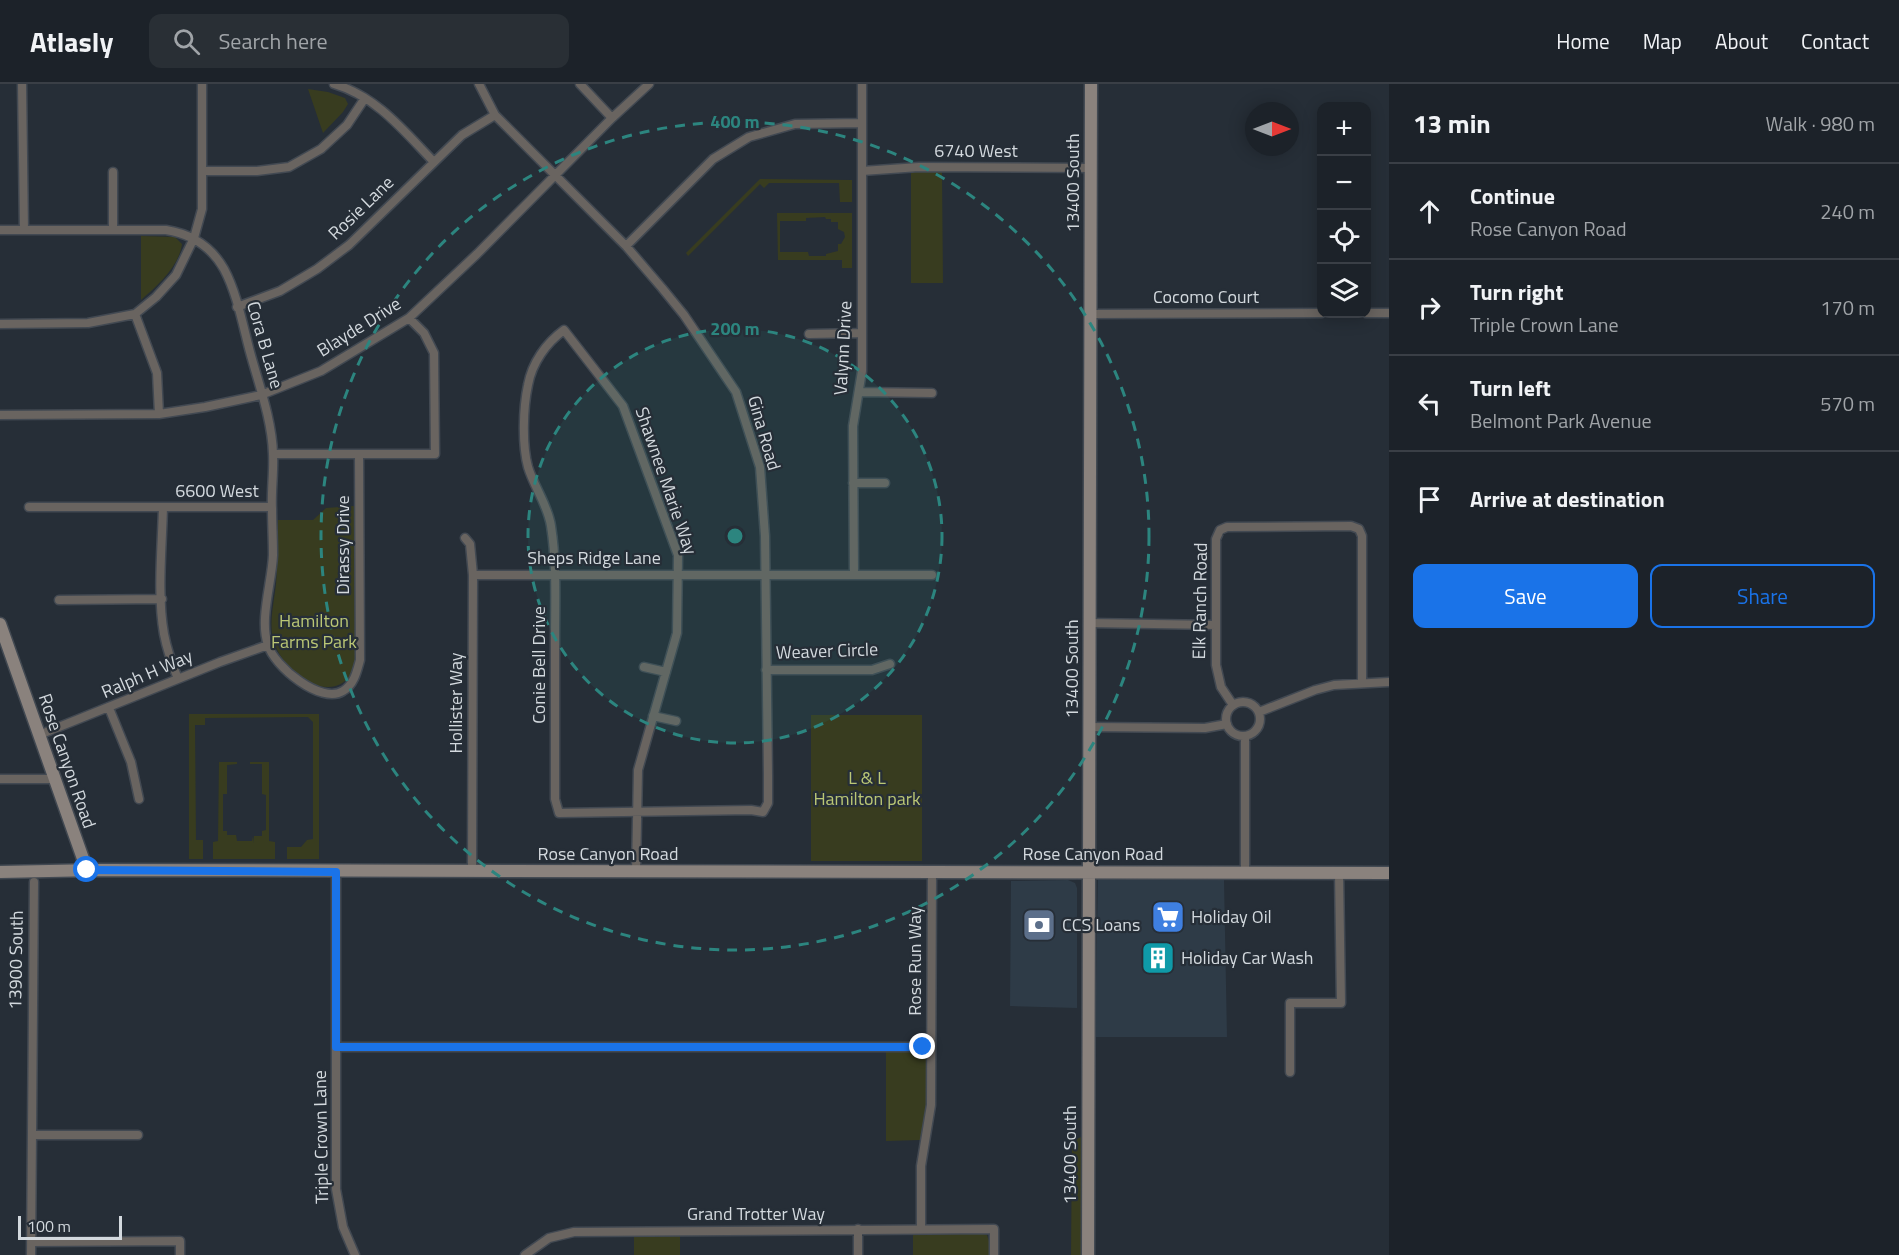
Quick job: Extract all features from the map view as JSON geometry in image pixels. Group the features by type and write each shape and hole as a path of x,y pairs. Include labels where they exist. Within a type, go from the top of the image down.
{"street":[{"path":"22,84 24,230"},
{"path":"0,324 88,323 135,314 156,297 176,275 194,238 202,209 202,84"},
{"path":"334,84 365,98 388,115 434,161"},
{"name":"Gina Road","path":"479,84 495,115 626,246 684,315 736,392 760,467 765,536 768,803 763,812"},
{"path":"580,84 612,118"},
{"name":"Blayde Drive","path":"0,415 159,414 261,395 321,371 409,318 649,84"},
{"name":"Valynn Drive","path":"854,574 854,426 862,371 862,84"},
{"name":"13400 South","path":"1088,1255 1091,84"},
{"path":"202,171 256,171 288,167 321,149 346,125 365,98"},
{"name":"Rosie Lane","path":"237,307 280,291 317,269 349,244 462,135 495,115"},
{"path":"626,246 713,159 749,136 795,124 862,123"},
{"name":"6740 West","path":"862,171 919,167 1090,168"},
{"path":"113,172 113,228"},
{"name":"Cora B Lane","path":"0,230 113,228 184,233 209,251 224,269 261,395 270,429 273,454 273,555 266,619 268,645"},
{"name":"Cocomo Court","path":"1090,314 1317,313"},
{"path":"1371,313 1389,313"},
{"path":"135,314 157,374 159,414"},
{"path":"273,454 435,454 434,353 424,333 409,318"},
{"name":"Shawnee Marie Way","path":"564,330 623,406 678,555 677,633 638,770 636,872"},
{"name":"Conie Bell Drive","path":"564,330 552,339 539,356 533,369 528,386 524,423 528,466 548,513 551,526 555,574 555,799 559,813 637,810 751,810 763,812"},
{"path":"808,334 862,333"},
{"path":"860,392 932,393"},
{"name":"Dirassy Drive","path":"268,645 271,653 287,673 322,692 343,692 356,675 360,660 359,454"},
{"path":"853,483 885,483"},
{"name":"6600 West","path":"28,507 272,507"},
{"path":"163,507 164,633 169,656 178,679"},
{"name":"Elk Ranch Road","path":"1233,705 1224,693 1217,673 1216,539 1221,530 1227,527 1351,526 1359,530 1362,536 1362,682"},
{"name":"Hollister Way","path":"465,538 470,544 472,575 472,871"},
{"name":"Sheps Ridge Lane","path":"472,575 932,575"},
{"path":"59,600 162,599"},
{"path":"1090,623 1216,625"},
{"name":"Rose Canyon Road","path":"0,624 87,870 1389,873"},
{"name":"Ralph H Way","path":"39,735 268,645"},
{"name":"Weaver Circle","path":"766,670 872,670 890,664"},
{"path":"644,667 666,672"},
{"path":"1259,712 1324,687 1362,682 1389,682"},
{"path":"1240,702 1254,705 1259,712 1258,729 1245,736 1234,734 1227,724 1226,716 1233,705 1240,702"},
{"path":"109,708 131,762 139,799"},
{"path":"653,716 676,721"},
{"path":"1090,727 1205,728 1227,724"},
{"path":"1245,736 1245,872"},
{"path":"0,779 55,779"},
{"path":"0,872 87,870"},
{"name":"Triple Crown Lane","path":"336,872 337,1196 343,1227 354,1255"},
{"name":"Rose Run Way","path":"921,1229 920,1173 931,1110 932,872"},
{"path":"1290,1072 1290,1003 1341,1003 1339,873"},
{"name":"13900 South","path":"31,1255 34,882"},
{"path":"336,1047 932,1047"},
{"path":"32,1135 138,1135"},
{"path":"858,1229 858,1255"},
{"name":"Grand Trotter Way","path":"525,1255 549,1239 574,1232 994,1229 994,1255"},
{"path":"31,1242 180,1241 180,1255"}],"shaded area":[{"path":"1098,878 1224,880 1227,1037 1095,1037"},
{"path":"1068,880 1075,883 1077,888 1077,1008 1010,1006 1011,881"}],"green space":[{"path":"308,89 328,92 345,98 348,104 323,133"},
{"path":"911,172 942,172 943,283 911,283"},
{"path":"760,179 852,180 852,202 840,202 839,183 769,183 764,188 760,184 688,256 686,253"},
{"path":"777,213 852,213 852,268 842,268 842,260 778,260","holes":["825,217 838,222 838,229 844,232 845,237 841,244 838,244 838,251 826,254 826,256 809,256 808,252 780,252 780,221 806,221 806,218"]},
{"path":"141,236 175,237 182,244 172,268 141,300"},
{"name":"Hamilton Farms Park","path":"354,506 355,667 346,680 335,686 322,687 297,674 286,664 273,639 272,619 277,576 278,520 313,520 326,508"},
{"path":"189,714 319,714 319,859 287,859 287,847 301,847 307,840 313,839 313,722 308,717 205,718 205,725 195,725 196,840 203,840 203,859 189,859"},
{"name":"L & L Hamilton park","path":"811,715 922,715 922,861 811,861"},
{"path":"219,762 237,762 237,764 227,765 227,794 223,794 223,831 227,831 227,835 236,835 237,841 252,841 253,836 254,843 254,836 262,836 262,831 266,830 266,795 262,794 262,764 250,764 250,762 269,762 269,841 275,842 275,859 213,859 213,842 218,841"},
{"path":"886,1051 921,1052 926,1058 926,1110 920,1140 886,1141"},
{"path":"1081,1137 1081,1255 1071,1255 1072,1141"},
{"path":"913,1233 980,1233 987,1235 989,1255 913,1255"},
{"path":"634,1234 680,1235 680,1255 634,1255"}],"place":[{"name":"Holiday Oil","path":"1168,917"},
{"name":"CCS Loans","path":"1039,925"},
{"name":"Holiday Car Wash","path":"1158,958"}],"route":[{"path":"87,870 336,872 336,1047 923,1047"}]}
